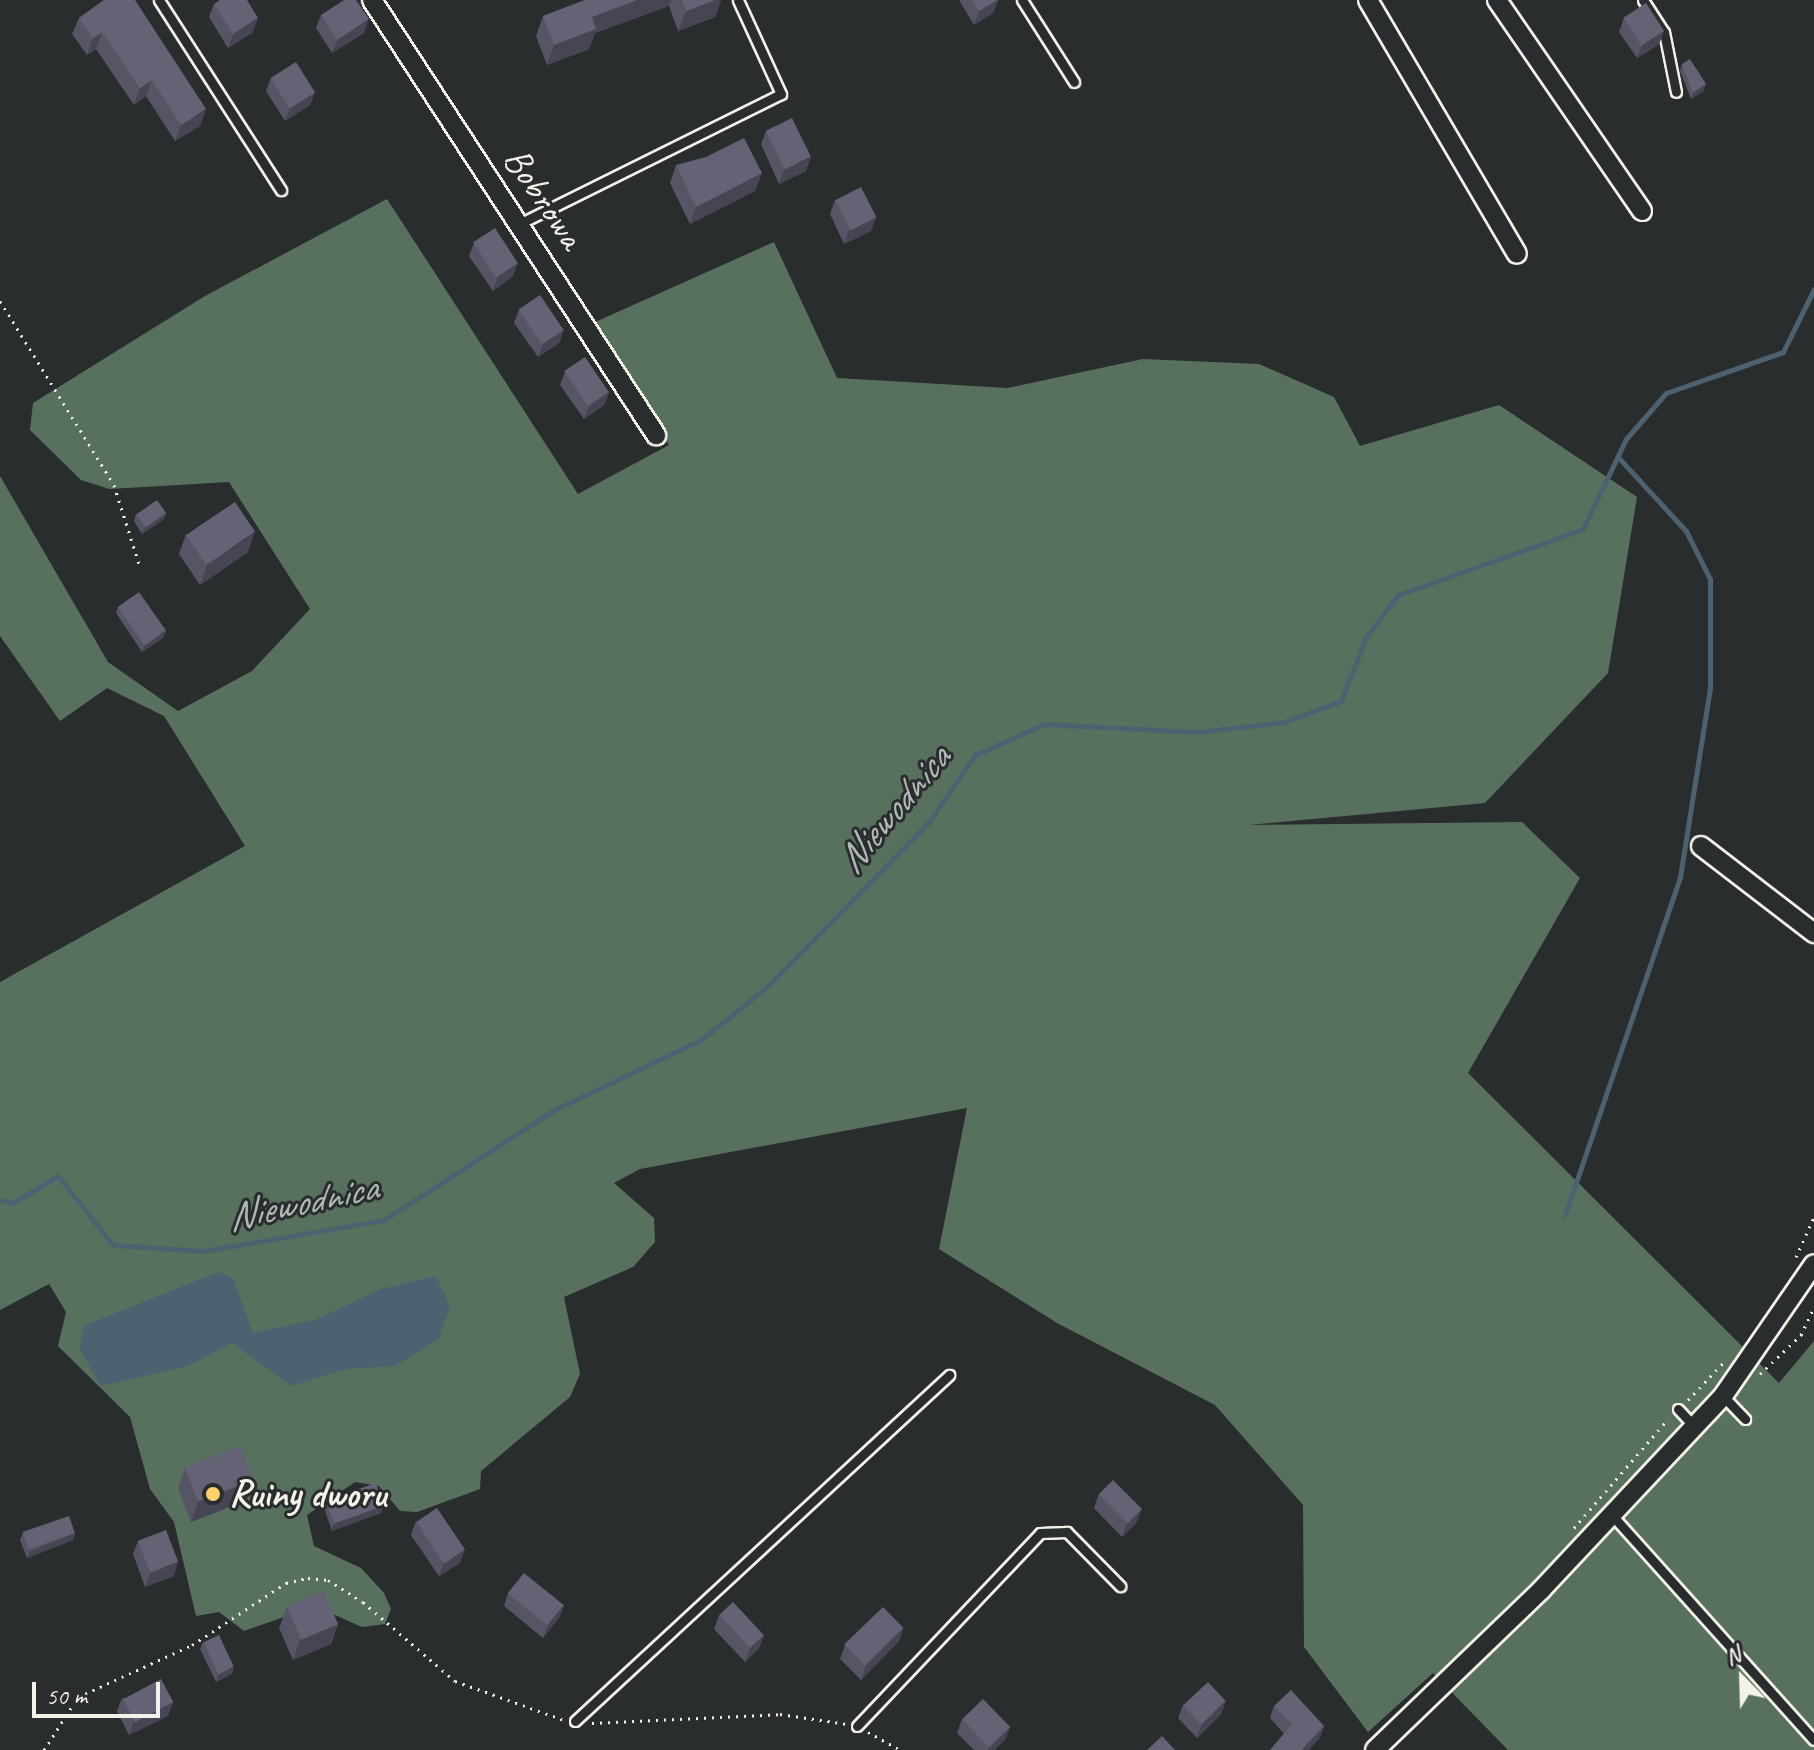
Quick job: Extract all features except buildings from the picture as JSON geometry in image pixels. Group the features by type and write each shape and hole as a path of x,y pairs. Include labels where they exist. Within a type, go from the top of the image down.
{"street":[{"name":"Bobrowa","path":"372,0 521,223 656,435"},
{"path":"1368,0 1517,254"},
{"path":"1497,0 1642,211"},
{"path":"1701,846 1814,933"},
{"path":"1375,1750 1612,1515 1723,1396 1814,1264"}],"lane":[{"path":"159,0 281,190"},
{"path":"521,223 781,94 738,0"},
{"path":"1022,0 1074,82"},
{"path":"1643,0 1664,32 1676,92"},
{"path":"575,1721 949,1375"},
{"path":"1723,1396 1745,1419"},
{"path":"1678,1409 1693,1425"},
{"path":"1612,1515 1814,1740"},
{"path":"857,1726 1040,1533 1067,1532 1120,1586"}],"path":[{"path":"0,301 114,485 140,567"},
{"path":"44,1750 78,1697 192,1645 286,1583 308,1578 328,1580 363,1602 455,1681 575,1721 615,1726 780,1714 857,1726 900,1750"}],"green space":[{"path":"387,199 578,494 669,445 593,323 774,242 837,378 1008,388 1143,359 1259,364 1334,397 1360,446 1499,405 1637,497 1608,673 1485,803 1249,825 1522,822 1580,878 1468,1073 1779,1383 1814,1341 1814,1750 1508,1750 1433,1673 1368,1732 1304,1647 1303,1505 1215,1405 1057,1323 939,1249 967,1108 640,1169 614,1183 654,1218 655,1242 633,1267 564,1297 580,1374 570,1397 481,1471 480,1489 417,1512 400,1511 379,1486 355,1482 307,1515 314,1546 361,1568 384,1593 391,1609 385,1624 362,1627 315,1606 244,1631 219,1612 196,1616 174,1522 150,1489 130,1417 58,1346 66,1312 49,1284 0,1310 0,982 245,846 164,716 107,688 60,721 0,636 0,476 108,662 178,711 252,671 310,609 229,482 109,489 81,480 30,430 33,403 205,296"}],"water":[{"path":"218,1272 233,1278 253,1333 315,1320 381,1289 436,1276 450,1306 439,1339 395,1366 346,1369 291,1386 232,1343 188,1366 101,1386 80,1350 83,1326"}],"waterway":[{"name":"Niewodnica","path":"0,1200 13,1203 58,1176 113,1245 204,1251 384,1220 554,1110 702,1039 768,986 928,823 975,755 1044,724 1198,732 1284,722 1341,701 1366,637 1398,595 1583,529 1626,439 1666,393 1783,352 1814,289"},
{"path":"1565,1215 1680,877 1710,687 1710,579 1686,531 1618,457"}],"place":[{"name":"Ruiny dworu","path":"213,1494"}]}
